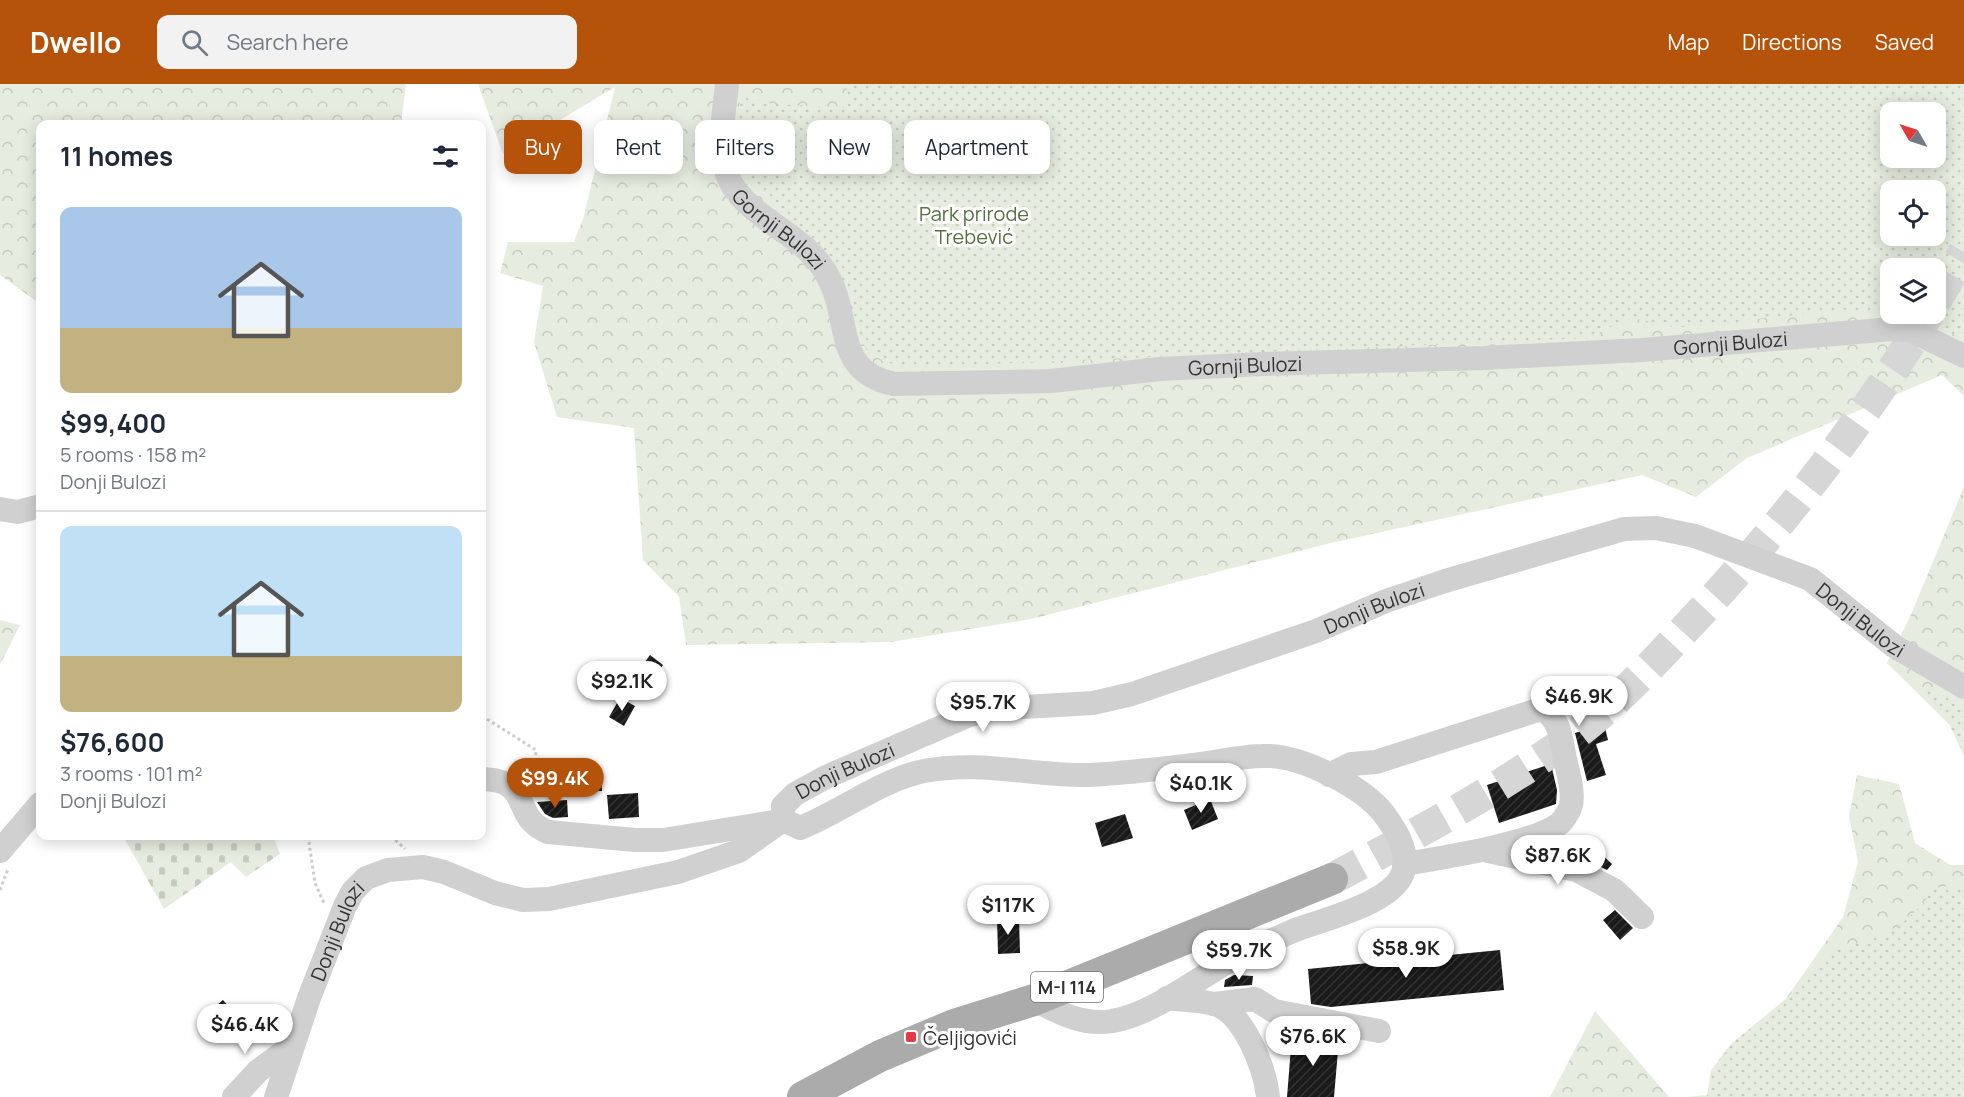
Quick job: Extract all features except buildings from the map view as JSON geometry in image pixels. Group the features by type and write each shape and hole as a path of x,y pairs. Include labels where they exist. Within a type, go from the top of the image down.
{"main road":[{"name":"M-I 114","path":"803,1097 890,1052 954,1025 1034,1000 1332,879"}],"street":[{"name":"Gornji Bulozi","path":"727,84 722,143 724,166 731,183 744,199 804,245 826,272 837,298 850,354 859,369 874,380 894,384 1051,381 1160,369 1495,358 1642,350 1893,330 1912,332 1964,356"},
{"path":"0,509 18,512 36,507"},
{"name":"Donji Bulozi","path":"783,820 783,806 795,794 826,777 967,716 992,709 1093,704 1132,694 1316,631 1386,601 1445,581 1624,529 1656,528 1695,536 1810,579 1894,646 1964,687"},
{"path":"1034,1000 1071,1018 1095,1023 1115,1021 1167,998 1253,949 1378,899 1396,885 1404,871 1404,864 1480,849 1549,830 1561,822 1571,805 1568,769 1556,721 1549,713 1541,709 1376,762 1351,764 1329,775"},
{"name":"Donji Bulozi","path":"783,820 800,828 904,777 948,767 992,767 1086,775 1142,772 1265,755 1289,760 1329,775 1377,805 1402,843 1404,864"},
{"path":"486,778 497,779 509,784 519,795 528,819 536,827 548,832 635,840 697,836 783,820"},
{"path":"0,851 36,809"},
{"name":"Donji Bulozi","path":"276,1097 292,1046 336,932 353,891 366,878 388,870 423,867 444,872 495,893 523,900 549,899 678,872 739,851 783,820"},
{"path":"1480,849 1576,870 1614,890 1642,917"},
{"path":"1167,998 1214,1004 1255,999 1274,1011 1379,1031"},
{"path":"1214,1004 1228,1011 1241,1027 1266,1075 1268,1097"},
{"path":"234,1097 258,1071 276,1060 292,1046"}],"path":[{"path":"486,719 536,750 535,780 524,808"},
{"path":"309,840 315,883 336,932"}],"green space":[{"path":"0,84 406,84 402,120 36,120 36,301 0,275"},
{"path":"478,84 1964,84 1964,396 1942,375 1747,458 1696,497 1642,475 1331,543 1031,619 891,642 686,645 679,597 643,560 634,428 557,417 534,342 543,286 500,273 508,242 574,242 583,219 594,174 683,174 683,120 607,120 615,87 560,120 504,120 504,153"},
{"name":"Park prirode Trebević","path":"846,84 1964,84 1964,339 1930,324 1946,324 1946,258 1880,258 1880,313 1851,309 1681,327 1635,319 1619,323 1589,338 915,367 898,365 882,360 867,349 858,333 850,295 836,269 817,244 767,197 749,174 795,174 795,120 739,120 740,95 774,104 848,108"},
{"path":"1964,487 1964,739 1887,663 1910,617"},
{"path":"0,620 20,625 0,665"},
{"path":"1922,689 1955,699 1964,706 1964,756 1942,709"},
{"path":"1857,775 1899,784 1915,843 1950,865 1964,865 1964,1097 1687,1097 1728,1093 1748,1053 1843,917 1858,862 1849,816"},
{"path":"125,840 275,840 280,854 246,877 231,862 164,909"},
{"path":"1951,886 1964,889 1964,1097 1707,1097 1711,1070 1732,1043 1787,998 1821,960 1837,950 1884,935 1906,920 1924,903 1932,888"},
{"path":"1595,1011 1669,1097 1550,1097"}],"tunnel":[{"path":"1946,283 1964,252"},
{"path":"1332,879 1451,814 1509,779 1583,729 1628,688 1719,592 1784,517 1874,398 1922,324"}],"place":[{"name":"Čeljigovići","path":"911,1037"}]}
